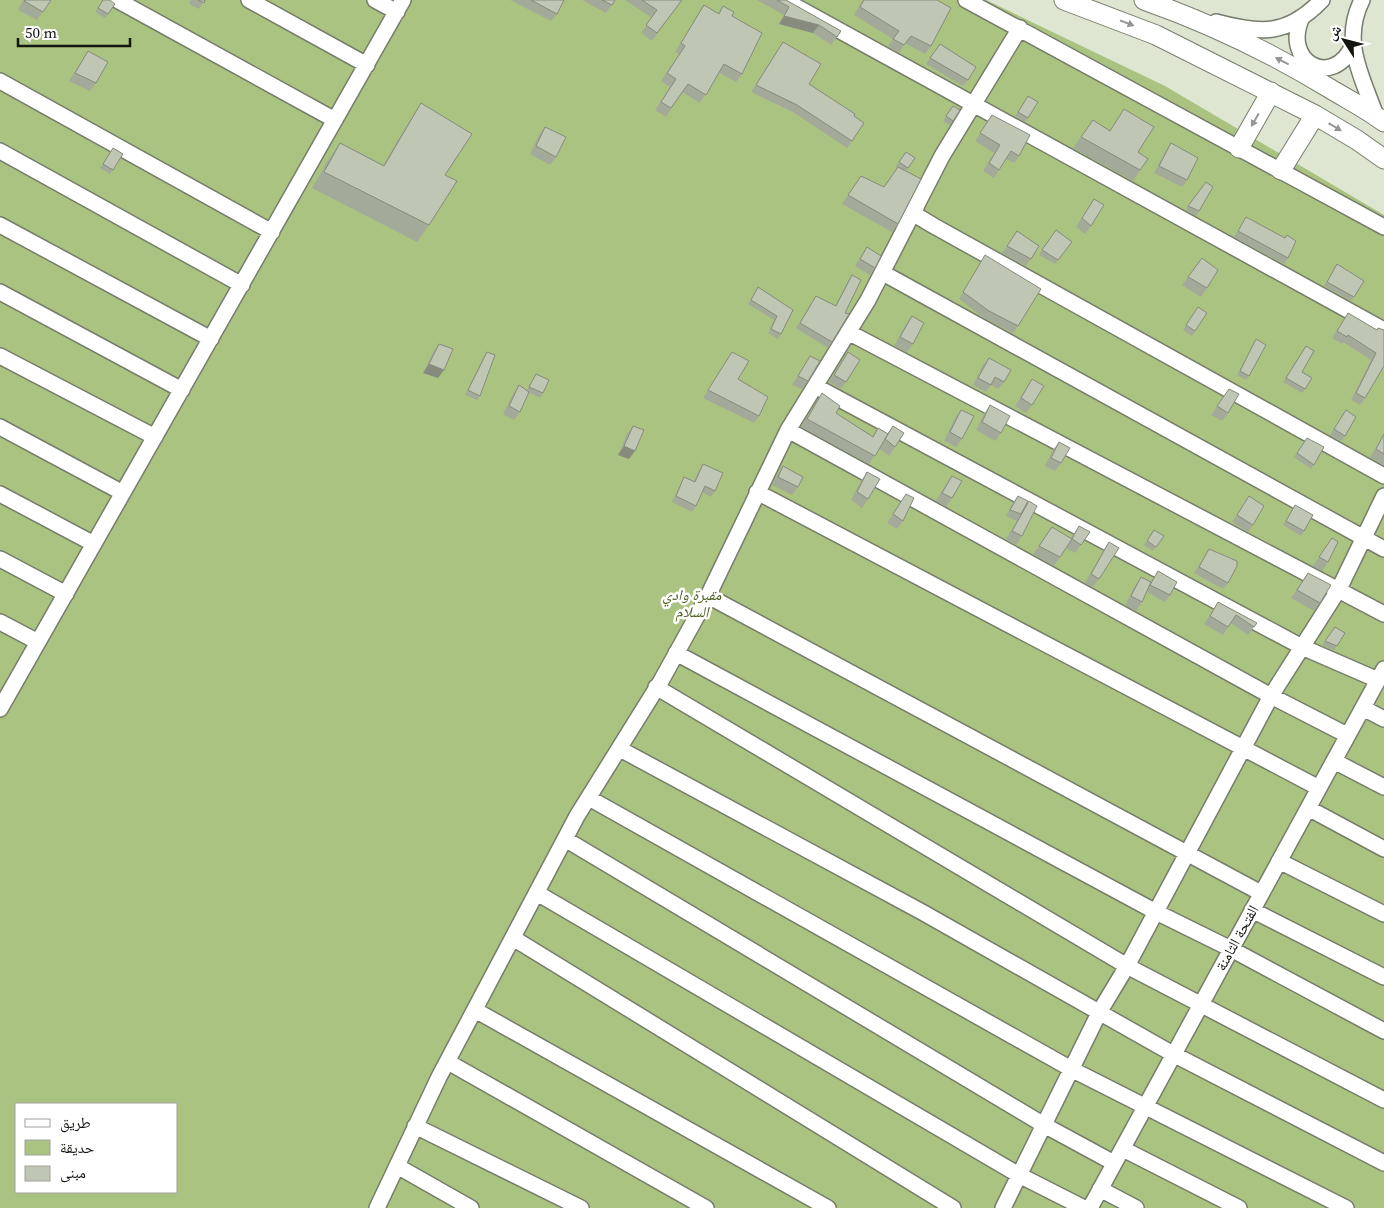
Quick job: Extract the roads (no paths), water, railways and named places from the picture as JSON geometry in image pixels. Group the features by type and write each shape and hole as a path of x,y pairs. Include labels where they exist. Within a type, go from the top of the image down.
{"main road":[{"path":"1064,0 1097,6 1271,92 1315,115 1357,140 1384,159"},
{"path":"1144,0 1182,14 1241,40 1296,68 1380,119"},
{"path":"1240,148 1271,92"},
{"path":"1281,170 1315,115"}],"street":[{"path":"117,0 335,120"},
{"path":"249,0 367,65"},
{"path":"0,709 5,687 38,642 66,594 400,6 375,0"},
{"path":"784,0 1384,330"},
{"path":"966,0 1281,170 1384,228"},
{"path":"1182,14 1259,32 1278,28 1302,17 1322,0"},
{"path":"1362,0 1351,33 1357,68 1380,119"},
{"path":"1302,17 1297,28 1296,42 1302,55 1314,65 1326,68 1335,67 1348,56 1353,45"},
{"path":"377,1208 415,1126 565,839 588,798 620,749 708,596 788,430 883,273 919,200 972,103 1020,28"},
{"path":"0,80 272,232"},
{"path":"0,151 242,284"},
{"path":"919,200 914,214 1140,342 1384,476"},
{"path":"0,225 211,339"},
{"path":"883,273 1384,549"},
{"path":"0,292 182,390"},
{"path":"848,332 1384,614"},
{"path":"0,356 155,437"},
{"path":"816,386 1302,647 1381,674"},
{"path":"0,427 123,493"},
{"path":"788,430 1271,696 1347,735"},
{"path":"757,492 1319,788"},
{"path":"0,494 94,544"},
{"path":"1003,1208 1073,1070 1100,1011 1127,966 1185,854 1271,696 1339,589 1384,496"},
{"path":"0,559 66,594"},
{"path":"708,596 1185,854 1261,893"},
{"path":"0,622 38,642"},
{"path":"676,652 1156,912 1231,949 1384,1031"},
{"name":"الفتحة الثامنة","path":"1090,1208 1381,674"},
{"path":"656,687 1127,966 1200,1006 1384,1100"},
{"path":"1363,708 1384,719"},
{"path":"620,749 914,907 1173,1054 1384,1163"},
{"path":"1334,761 1384,787"},
{"path":"588,798 1073,1070 1146,1105 1346,1208"},
{"path":"1308,808 1384,849"},
{"path":"565,839 1044,1125 1114,1163"},
{"path":"1279,861 1384,914"},
{"path":"537,893 1019,1175 1084,1208"},
{"path":"1252,910 1384,977"},
{"path":"513,938 954,1208"},
{"path":"475,1010 828,1208"},
{"path":"448,1062 706,1208"},
{"path":"415,1126 581,1208"},
{"path":"1123,1149 1239,1208"},
{"path":"397,1166 471,1208"},
{"path":"1100,1190 1136,1208"}],"park label":[{"name":"مقبرة وادي السلام","path":"692,604"}]}
